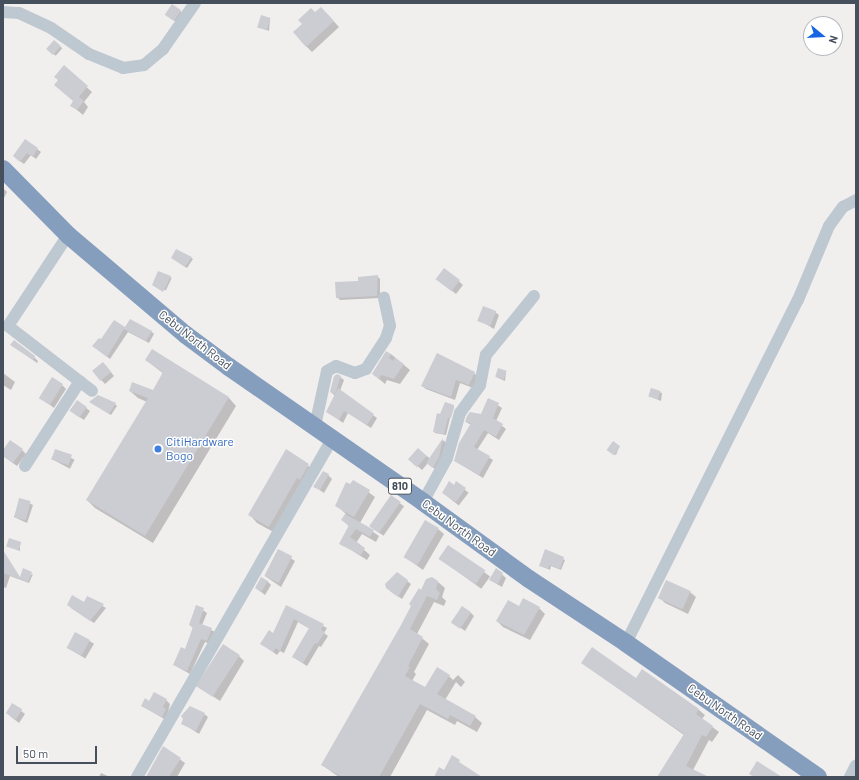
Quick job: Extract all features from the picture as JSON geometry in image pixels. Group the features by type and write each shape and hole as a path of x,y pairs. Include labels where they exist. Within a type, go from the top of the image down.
{"highway":[{"name":"Cebu North Road","path":"3,169 68,235 186,334 314,426 424,502 529,579 626,643 818,777"}],"street":[{"path":"3,12 19,13 51,28 89,54 123,68 144,65 163,49 195,3"},
{"path":"626,643 798,300 829,226 843,207 856,200"},
{"path":"68,235 8,326 80,380 92,391"},
{"path":"424,502 447,458 460,412 480,385 486,355 534,296"},
{"path":"314,426 327,372 336,366 355,373 366,369 386,338 390,326 384,298"},
{"path":"26,466 80,380"},
{"path":"137,777 333,438"},
{"path":"850,777 856,765"}],"building":[{"path":"172,4 181,10 174,21 165,15"},
{"path":"321,7 334,21 306,47 293,32 302,24 298,20 311,8 315,12"},
{"path":"261,15 271,18 267,30 257,27"},
{"path":"54,40 61,46 53,55 46,49"},
{"path":"64,65 88,86 79,97 84,101 77,110 70,106 73,101 54,85 58,80 54,77"},
{"path":"25,139 38,148 33,157 27,153 20,162 13,156"},
{"path":"176,249 192,257 185,267 171,258"},
{"path":"444,268 460,280 452,291 436,279"},
{"path":"158,271 171,276 163,292 152,285"},
{"path":"378,275 377,296 336,298 335,282 358,281 358,277"},
{"path":"483,306 496,311 490,326 477,321"},
{"path":"130,319 152,331 146,341 124,329 107,357 92,346 99,338 101,339 114,320 125,327"},
{"path":"14,340 35,356 33,360 10,345"},
{"name":"CitiHardware Bogo","path":"152,349 229,397 145,536 86,500 148,398 129,391 132,382 153,390 163,372 145,360"},
{"path":"386,351 391,354 389,358 393,361 395,358 404,364 394,379 381,375 379,379 372,374"},
{"path":"437,353 475,372 469,385 456,380 451,397 421,386"},
{"path":"103,362 111,372 100,381 92,371"},
{"path":"498,368 507,371 504,379 495,377"},
{"path":"337,374 341,376 335,394 330,392 334,376"},
{"path":"52,377 63,384 50,405 39,398"},
{"path":"338,388 374,414 367,425 344,411 339,420 326,412"},
{"path":"651,388 661,391 658,400 648,397"},
{"path":"98,395 116,403 109,414 89,402"},
{"path":"488,398 499,403 493,418 503,424 496,437 484,430 474,447 490,456 479,475 454,461 459,443 471,423 465,422 467,416 470,412 481,414"},
{"path":"77,400 87,407 79,418 70,411"},
{"path":"445,402 454,405 451,418 448,418 444,434 433,432 437,413 440,414"},
{"path":"443,438 439,457 433,468 426,463"},
{"path":"10,440 23,449 13,463 3,456 3,450"},
{"path":"613,441 620,446 614,455 607,450"},
{"path":"418,448 427,456 417,467 408,459"},
{"path":"55,449 72,455 68,465 51,459"},
{"path":"286,449 309,464 300,480 297,478 269,527 248,515"},
{"path":"323,471 329,474 320,490 313,487"},
{"path":"353,480 370,490 354,517 335,506 346,482 350,484"},
{"path":"449,481 454,485 456,481 466,488 456,502 442,493"},
{"path":"391,495 401,502 379,533 369,526"},
{"path":"19,498 31,501 26,520 14,517"},
{"path":"345,514 374,530 370,537 356,529 350,537 365,548 361,555 339,544 349,525 341,520"},
{"path":"425,520 439,528 417,565 404,557"},
{"path":"9,538 21,542 19,551 6,547"},
{"path":"448,545 485,570 476,584 438,559"},
{"path":"278,549 292,556 279,583 264,576"},
{"path":"545,549 564,557 560,569 550,565 548,569 539,566"},
{"path":"3,550 20,577 23,568 32,572 28,582 3,573"},
{"path":"496,568 503,573 498,584 489,580"},
{"path":"397,572 408,580 398,597 386,588 385,584"},
{"path":"261,577 268,581 261,592 255,588"},
{"path":"432,577 438,581 436,589 440,593 437,600 427,596 410,629 423,637 408,666 410,667 405,676 425,687 437,667 450,675 437,694 476,716 470,726 450,715 448,719 420,704 379,777 342,777 321,765 401,625 411,606 409,604 419,588 421,590 426,579"},
{"path":"666,580 691,591 683,609 658,598"},
{"path":"72,595 84,602 87,596 104,604 90,621 67,605"},
{"path":"523,598 540,607 524,635 496,621 508,600 519,606"},
{"path":"196,605 204,608 199,623 212,628 207,641 201,639 187,671 173,665 181,647 185,649 193,627 189,625"},
{"path":"286,605 324,624 321,630 325,632 317,644 315,643 303,663 292,657 309,628 294,619 280,651 276,648 273,652 260,644 269,630 273,633"},
{"path":"462,606 471,612 460,629 451,623"},
{"path":"75,632 90,640 82,656 67,648"},
{"path":"223,644 240,655 213,697 196,686"},
{"path":"592,647 636,678 642,669 699,709 696,714 713,726 706,737 702,735 686,766 709,777 657,777 684,734 581,663"},
{"path":"154,692 167,699 163,707 166,709 162,717 141,706 145,698 149,701"},
{"path":"12,703 22,709 16,719 6,713"},
{"path":"190,706 205,713 196,731 181,724 183,719 181,716"},
{"path":"163,746 181,758 169,777 146,777"},
{"path":"452,755 460,760 459,762 482,777 434,777 439,767 444,770"},
{"path":"757,761 782,777 754,777 749,774"}],"place":[{"name":"CitiHardware Bogo","path":"158,449"}]}
